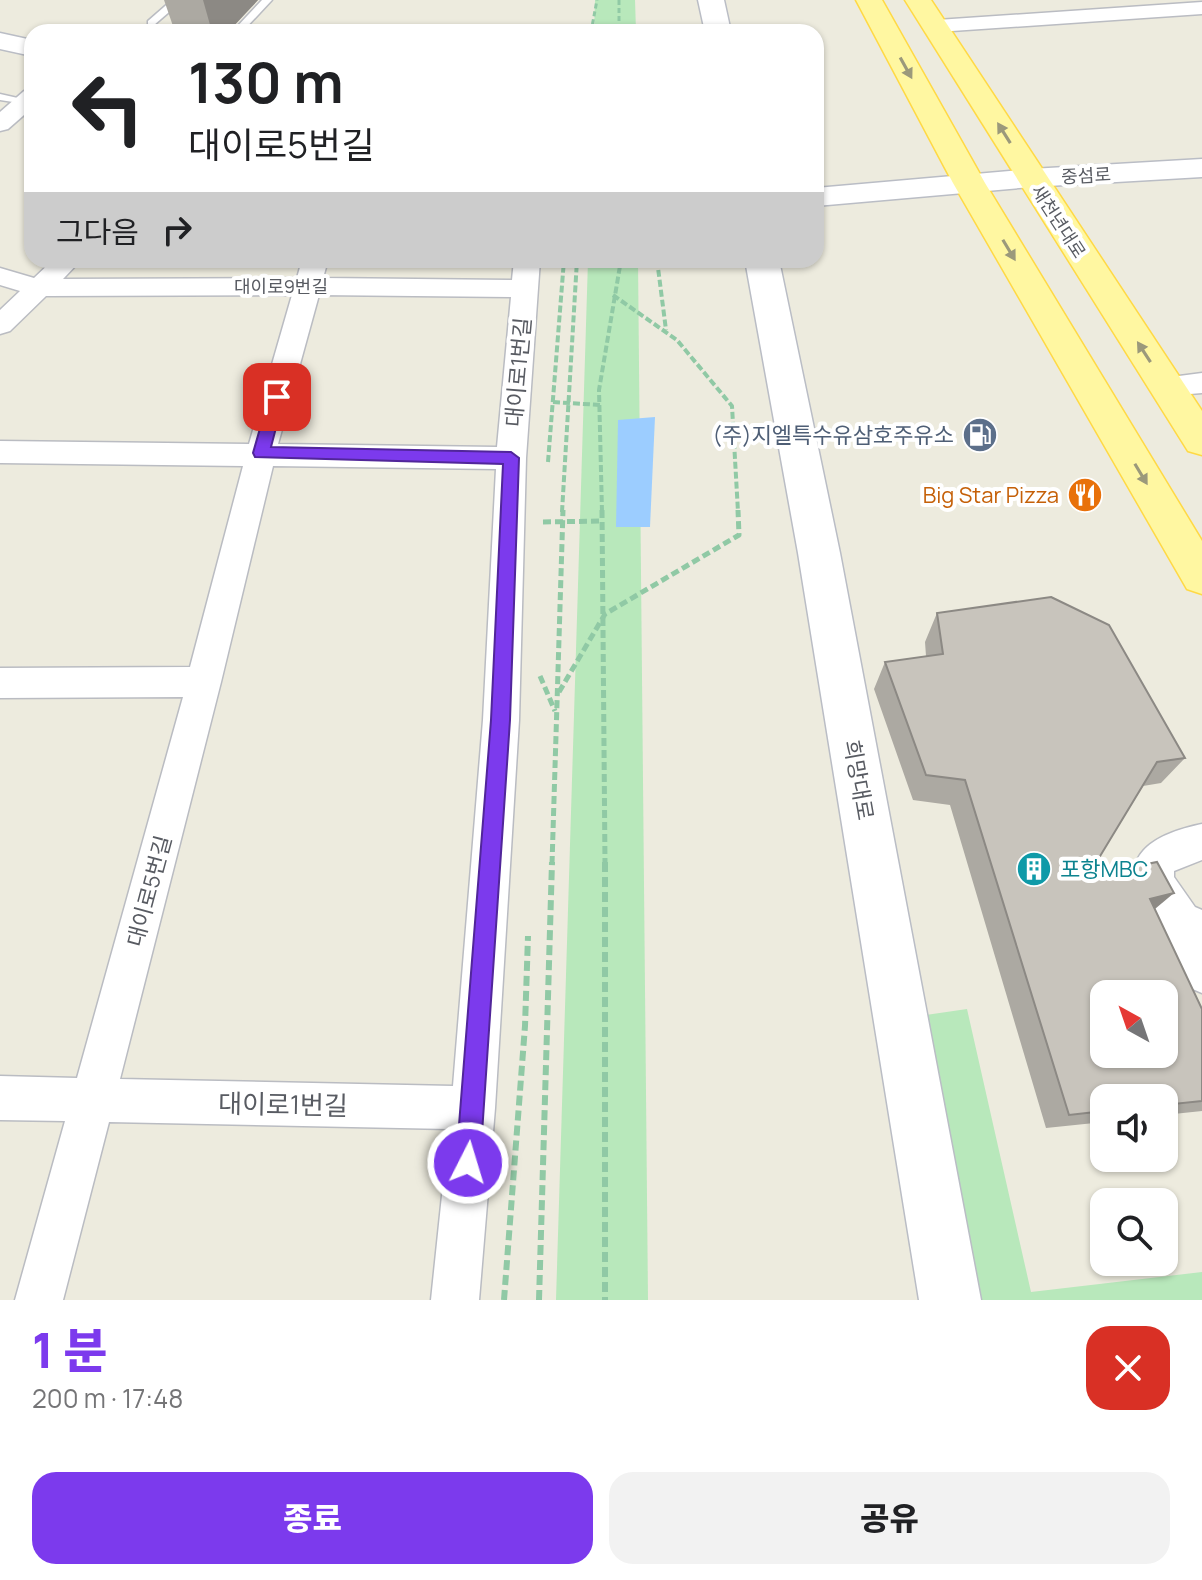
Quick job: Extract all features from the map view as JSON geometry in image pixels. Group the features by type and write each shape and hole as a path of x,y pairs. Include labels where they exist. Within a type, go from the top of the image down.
{"main road":[{"path":"869,0 969,183 1202,577"},
{"name":"새천년대로","path":"918,0 1202,441"}],"street":[{"path":"711,0 716,24"},
{"path":"937,26 1202,8"},
{"path":"0,41 24,46"},
{"path":"0,124 24,103"},
{"name":"중섬로","path":"969,183 1202,168"},
{"path":"824,196 969,183"},
{"path":"0,325 59,268"},
{"name":"희망대로","path":"764,268 821,569 950,1300"},
{"name":"대이로9번길","path":"0,276 38,288 312,273 526,274"},
{"name":"대이로5번길","path":"39,1300 204,682 261,453 312,273"},
{"name":"대이로1번길","path":"455,1300 473,1108 501,720 511,458 526,274"},
{"path":"1166,386 1202,383"},
{"path":"0,452 511,458"},
{"path":"0,683 204,682"},
{"path":"1202,842 1186,845 1156,861 1154,881 1192,925 1202,973"},
{"path":"0,1098 93,1100"},
{"name":"대이로1번길","path":"93,1100 473,1108"}],"lane":[{"path":"151,23 178,0"},
{"path":"244,24 267,0"},
{"path":"0,97 24,99"}],"path":[{"path":"592,24 597,0"},
{"path":"619,0 619,24"},
{"path":"539,1300 562,522 577,268"},
{"path":"605,1300 605,614 600,405 619,268"},
{"path":"658,268 666,332"},
{"path":"557,694 605,614 739,535 732,406 677,340 613,295"},
{"path":"553,402 600,405"},
{"path":"543,522 603,521"},
{"path":"537,670 557,716"}],"green space":[{"path":"595,0 635,0 636,24 594,24"},
{"path":"588,268 638,268 648,1300 556,1300"},
{"path":"967,1009 1031,1292 1202,1272 1202,1300 971,1300 919,1016"}],"water":[{"path":"655,417 650,527 616,527 618,420"}],"building":[{"name":"포항MBC","path":"1051,597 1109,625 1185,758 1157,762 1088,876 1157,862 1174,893 1150,899 1202,1009 1202,1101 1178,1104 1178,1084 1090,1084 1090,1113 1069,1115 965,780 926,775 885,662 943,654 937,613"}],"place":[{"name":"(주)지엘특수유삼호주유소","path":"980,435"},
{"name":"Big Star Pizza","path":"1085,495"},
{"name":"포항MBC","path":"1034,869"}],"route":[{"path":"277,397 261,453 511,458 501,720 468,1163"}]}
